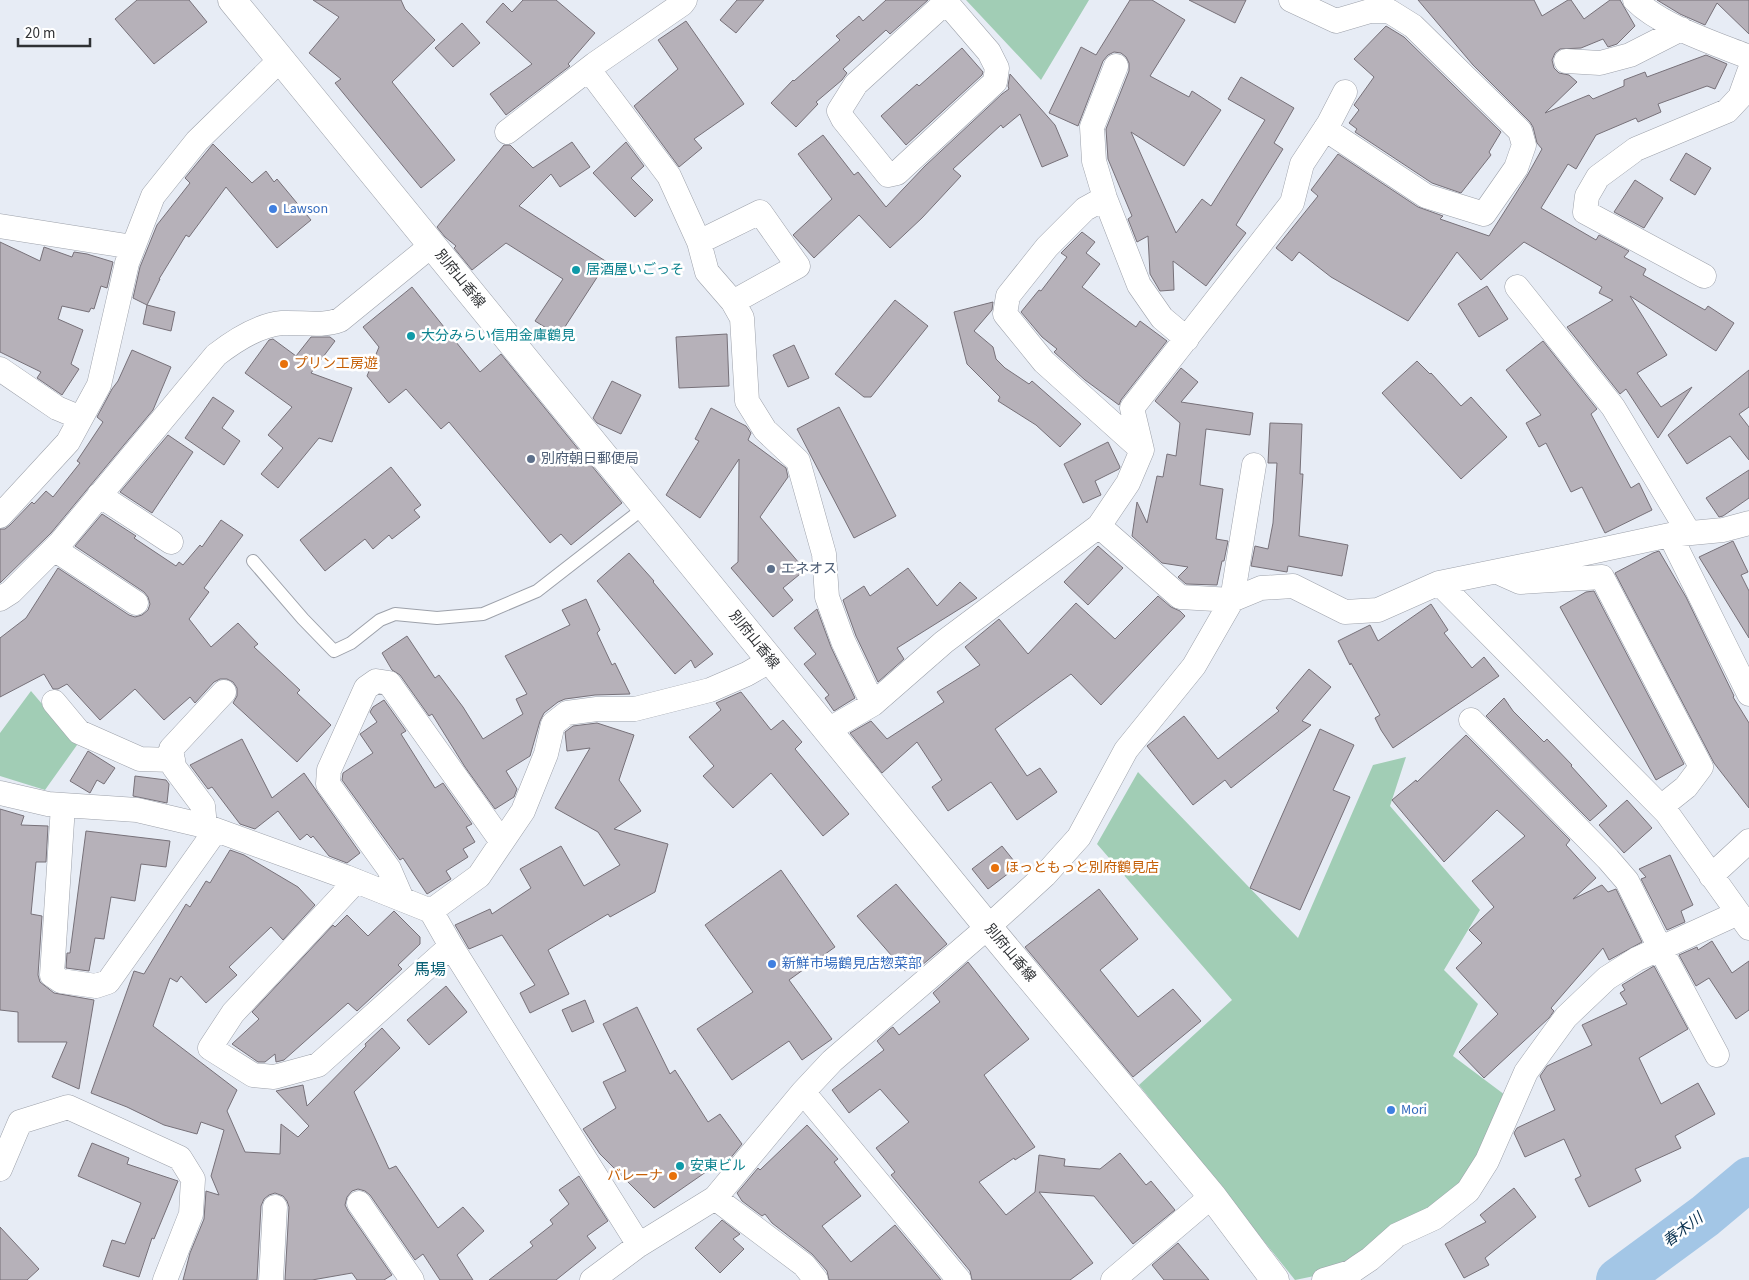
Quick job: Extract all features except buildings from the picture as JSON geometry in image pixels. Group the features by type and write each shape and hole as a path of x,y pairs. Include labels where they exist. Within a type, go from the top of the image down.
{"main road":[{"name":"別府山香線","path":"232,0 988,927 1212,1196 1275,1280"}],"street":[{"path":"507,132 685,0"},
{"path":"1291,0 1336,21 1396,6 1413,26 1520,131 1524,145 1516,168 1484,214 1426,196 1325,129"},
{"path":"1635,0 1645,10 1681,29 1749,57"},
{"path":"945,1 990,52 997,68 995,82 897,173 888,175 842,119 839,111 856,84 945,1"},
{"path":"1566,60 1600,63 1630,55 1681,29"},
{"path":"0,516 68,442 99,384 127,263 153,196 197,141 281,59"},
{"path":"1116,66 1092,127 1094,161 1105,198 1139,285 1162,318 1187,338"},
{"path":"589,70 669,176 699,242 707,272 733,302 742,318 747,401 765,430 798,461 824,554 827,597 843,641 873,704"},
{"path":"1704,276 1585,212 1587,196 1598,176 1636,149 1727,111 1740,97 1749,72"},
{"path":"828,730 873,704 944,642 1099,526 1128,483 1142,450 1132,408 1292,203 1302,164 1325,129 1345,92"},
{"path":"1105,198 1085,209 1047,247 1008,296 1005,314 1044,362 1142,450"},
{"path":"699,242 760,212 798,266 733,302"},
{"path":"0,226 133,247"},
{"path":"0,599 11,592 54,549 216,355 254,332 272,325 329,324 340,320 432,245"},
{"path":"1517,287 1613,407 1680,534 1749,694"},
{"path":"0,369 57,408 81,418"},
{"path":"592,1280 639,1245 715,1198 803,1092 832,1061 988,927 1045,875 1080,837 1126,750 1194,666 1232,600 1254,465"},
{"path":"99,495 171,542"},
{"path":"1099,526 1180,596 1232,600 1261,588 1293,586 1345,612 1378,610 1439,583 1680,534 1723,530 1749,523"},
{"path":"54,549 136,603"},
{"path":"1496,571 1520,582 1602,577 1701,767 1686,788 1661,807"},
{"path":"1324,1280 1350,1272 1370,1259 1397,1235 1434,1218 1468,1191 1487,1161 1526,1072 1566,1017 1607,978 1637,959 1660,948 1743,920 1661,807 1439,583"},
{"path":"431,911 479,876 523,811 546,754 553,724 567,713 635,709 710,690 748,674 771,660"},
{"path":"402,899 389,869 328,784 329,770 366,688 376,681 389,683 502,842"},
{"path":"210,828 203,806 174,767 171,749 224,692"},
{"path":"54,702 79,732 140,759 173,760"},
{"path":"1471,720 1608,859 1627,882 1717,1055"},
{"path":"0,793 63,806 137,810 210,828 356,881 431,911 451,946 639,1245"},
{"path":"63,806 52,975 61,980 96,986 108,982 210,828"},
{"path":"1711,876 1749,841"},
{"path":"356,881 233,1013 210,1048 253,1075 274,1077 318,1065 451,946"},
{"path":"803,1092 959,1280"},
{"path":"0,1170 20,1122 68,1107 180,1158 193,1179 191,1214 164,1280"},
{"path":"1113,1280 1212,1196"},
{"path":"715,1198 804,1265 816,1280"},
{"path":"358,1203 412,1280"},
{"path":"271,1280 275,1207"}],"lane":[{"path":"254,561 303,620 334,651 351,643 380,620 395,614 437,618 483,614 536,590 645,507"}],"green space":[{"path":"966,0 1089,0 1041,80"},
{"path":"31,691 77,745 45,790 0,776 0,733"},
{"path":"1406,757 1390,806 1480,910 1444,970 1478,1004 1453,1056 1513,1101 1487,1161 1358,1267 1295,1280 1139,1085 1232,1000 1097,844 1138,772 1298,938 1373,765"}],"waterway":[{"name":"春木川","path":"1618,1280 1705,1216 1749,1179"}],"place":[{"name":"Lawson","path":"273,209"},
{"name":"居酒屋いごっそ","path":"576,270"},
{"name":"大分みらい信用金庫鶴見","path":"411,336"},
{"name":"プリン工房遊","path":"284,364"},
{"name":"別府朝日郵便局","path":"531,459"},
{"name":"エネオス","path":"771,569"},
{"name":"ほっともっと別府鶴見店","path":"995,868"},
{"name":"新鮮市場鶴見店惣菜部","path":"772,964"},
{"name":"Mori","path":"1391,1110"},
{"name":"安東ビル","path":"680,1166"},
{"name":"バレーナ","path":"673,1176"}],"district":[{"name":"馬場","path":"430,970"}]}
